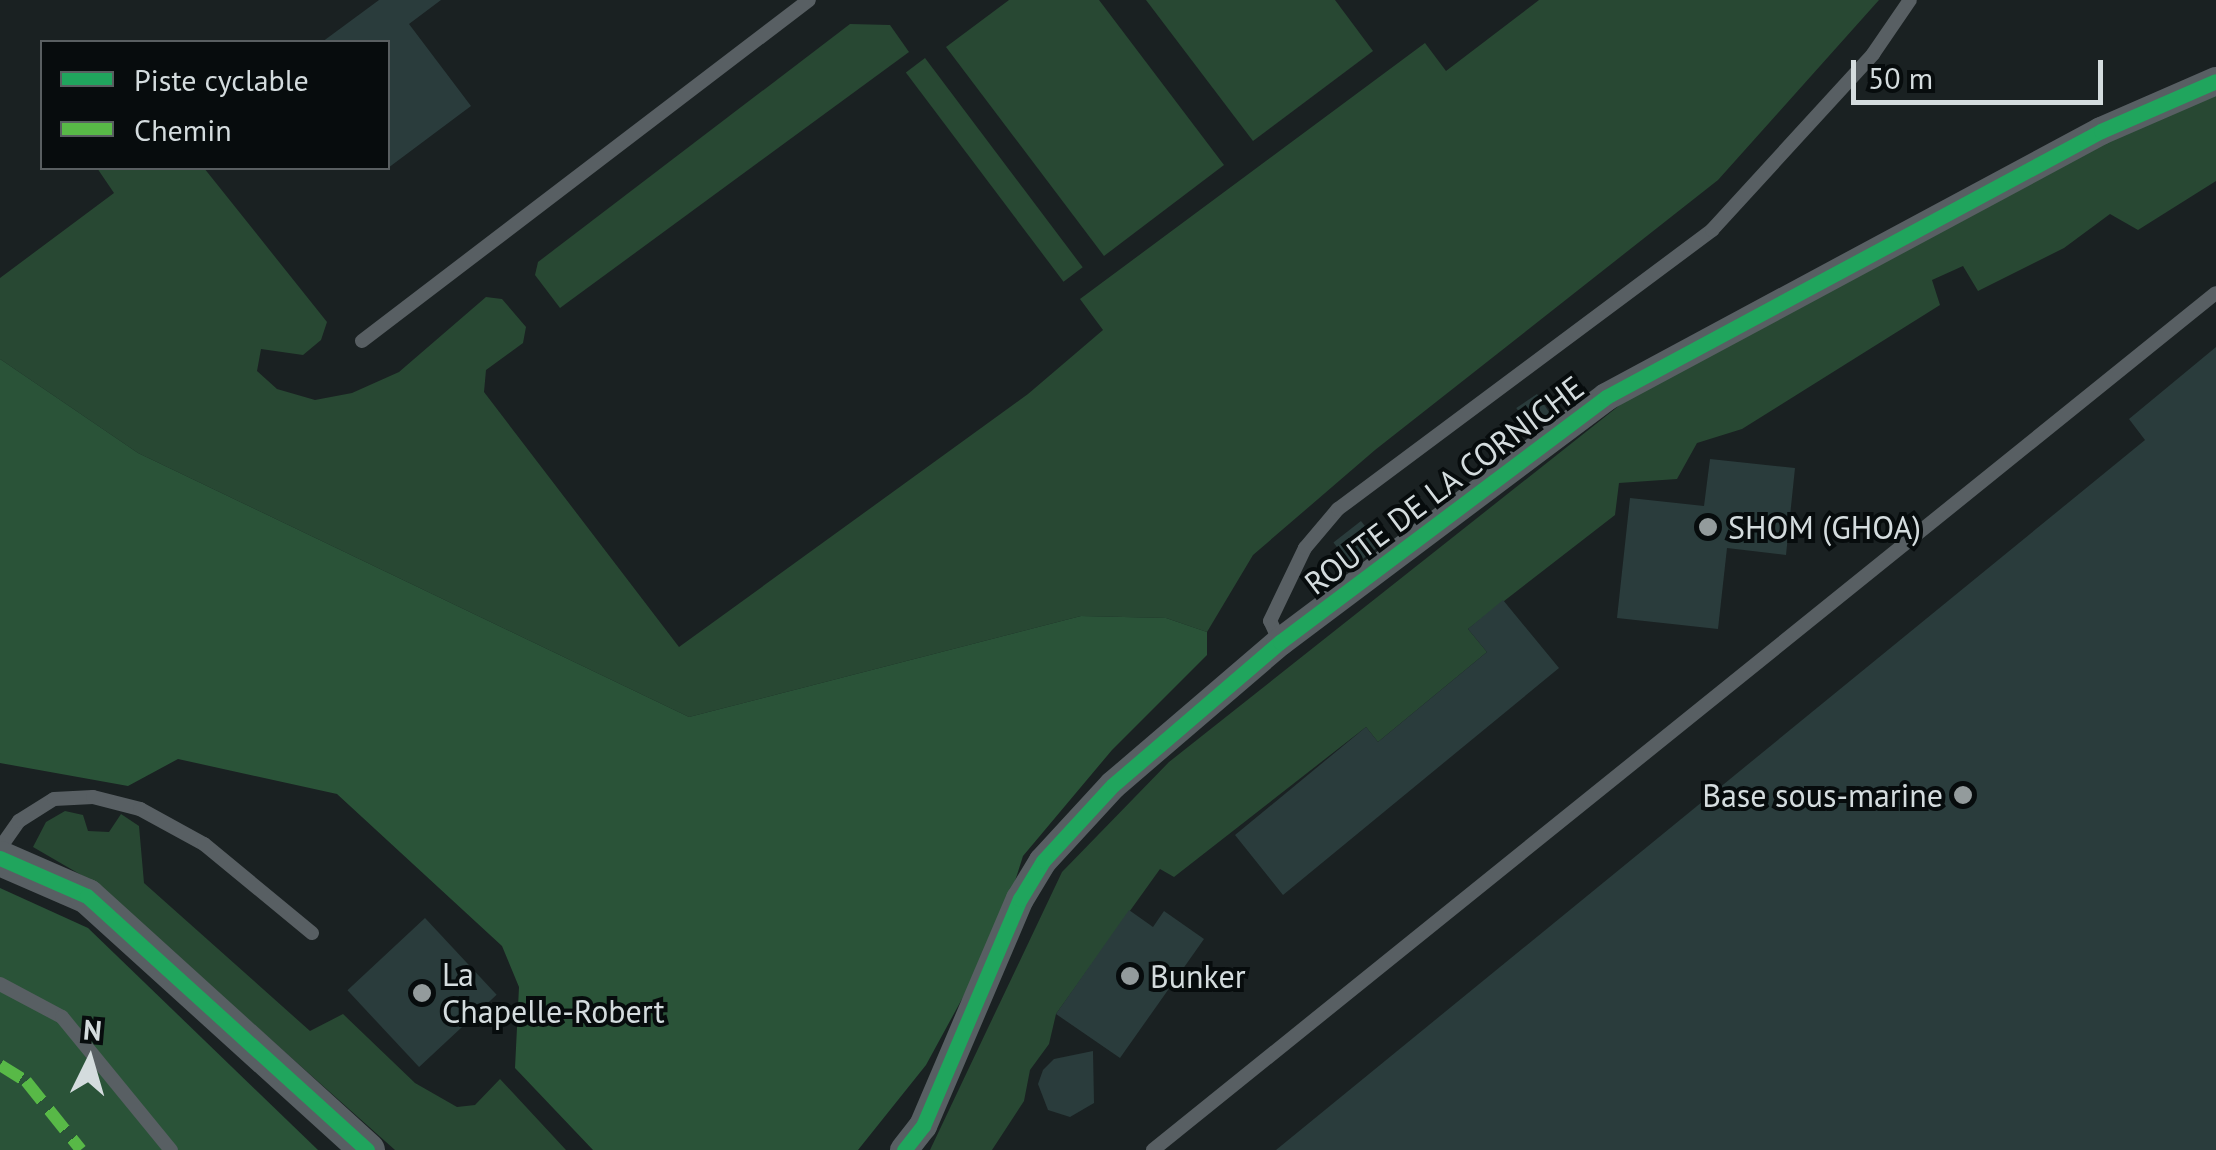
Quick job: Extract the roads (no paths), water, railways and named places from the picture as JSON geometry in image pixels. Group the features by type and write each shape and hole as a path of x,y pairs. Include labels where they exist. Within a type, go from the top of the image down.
{"street":[{"name":"ROUTE DE LA CORNICHE","path":"904,1150 923,1126 1020,899 1043,860 1113,785 1280,642 1606,397 2102,132 2216,81"},
{"path":"0,858 87,896 367,1150"}],"lane":[{"path":"362,341 810,0"},
{"path":"1280,642 1270,621 1304,548 1338,509 1712,230 1873,54 1910,0"},
{"path":"1153,1150 2216,293"},
{"path":"0,848 20,821 54,799 93,797 140,809 204,844 312,933"},
{"path":"0,984 62,1017 172,1150"}],"place":[{"name":"SHOM (GHOA)","path":"1708,527"},
{"name":"Base sous-marine","path":"1963,795"},
{"name":"Bunker","path":"1130,976"},
{"name":"La Chapelle-Robert","path":"422,993"}]}
